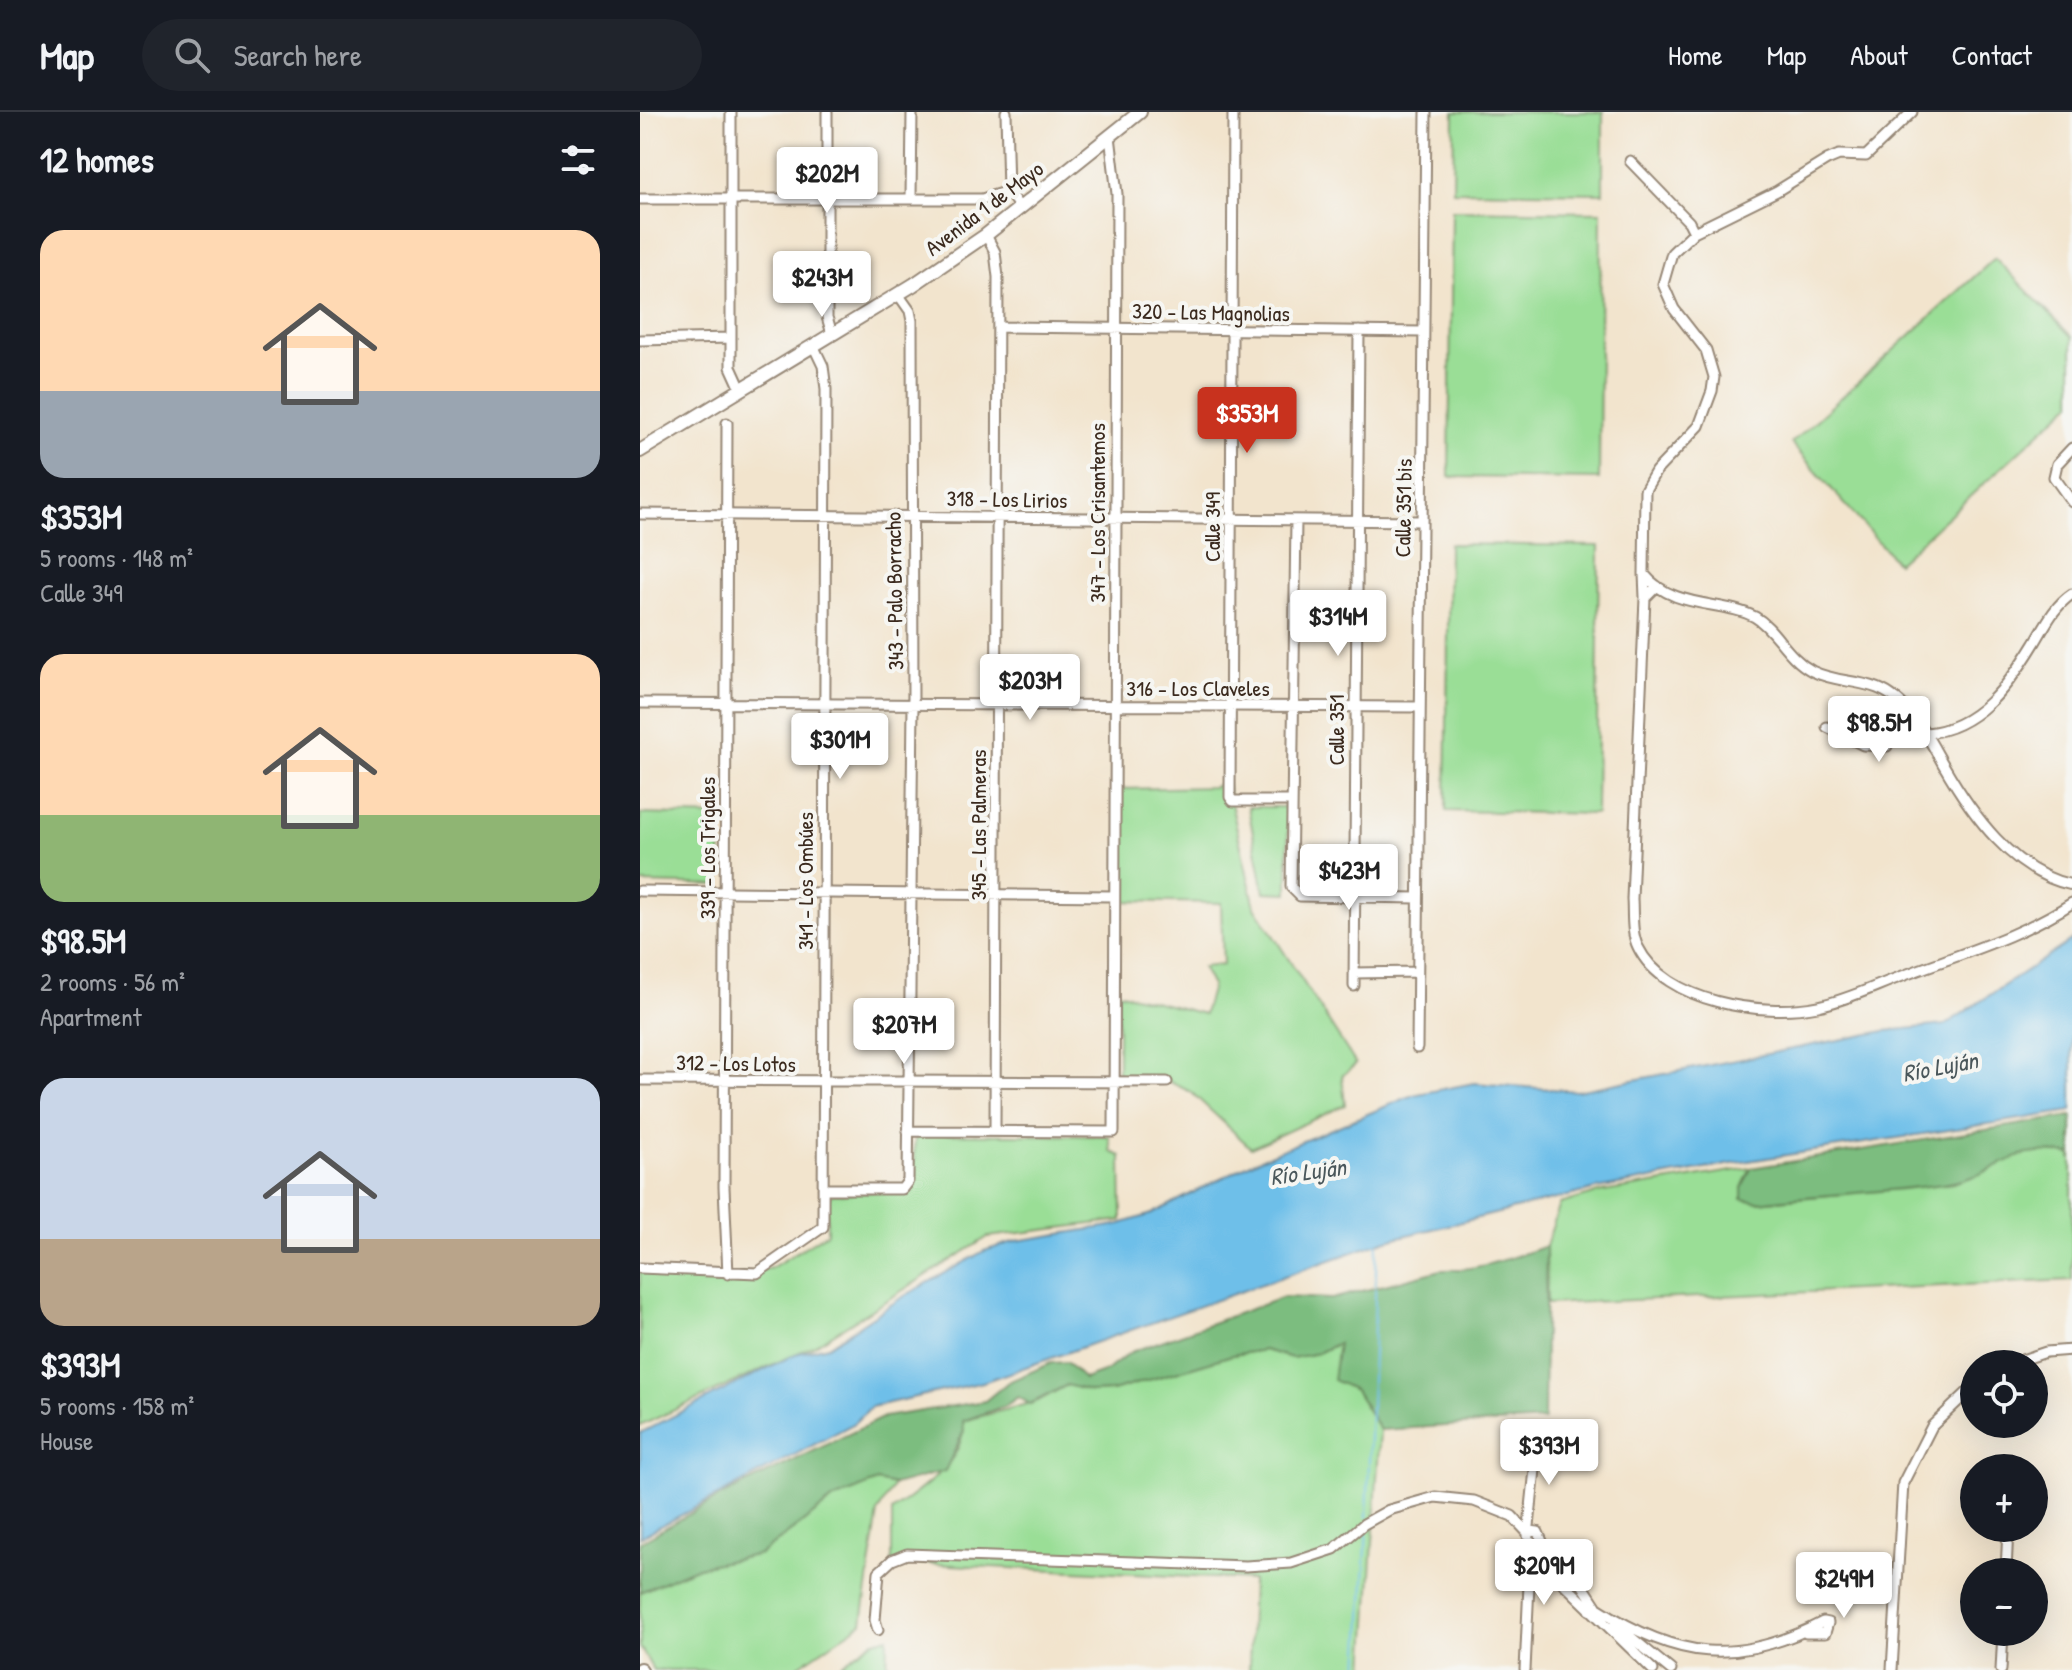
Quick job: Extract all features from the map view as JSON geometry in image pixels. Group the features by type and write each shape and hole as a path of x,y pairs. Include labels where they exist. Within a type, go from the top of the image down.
{"main road":[{"name":"Avenida 1 de Mayo","path":"640,451 898,294 986,235 1140,112"}],"street":[{"path":"731,112 731,367 741,389"},
{"path":"827,112 827,317 832,334"},
{"path":"911,198 912,112"},
{"path":"1006,112 1008,191 1020,208"},
{"name":"Calle 349","path":"1233,112 1230,797 1233,801 1291,801"},
{"name":"Calle 351 bis","path":"1417,1048 1426,112"},
{"path":"1912,112 1866,156 1839,155 1827,160 1777,191 1694,232 1672,253 1663,284 1674,309 1706,350 1714,377 1699,426 1656,471 1645,490 1645,598 1632,899 1637,944 1659,975 1677,987 1716,1001 1768,1007 1818,1006 1952,957 2050,917 2072,903"},
{"name":"347 - Los Crisantemos","path":"995,1130 1114,1132 1117,194 1110,136"},
{"path":"1630,161 1689,222 1694,232"},
{"path":"640,199 982,199 1008,191"},
{"name":"345 - Las Palmeras","path":"986,235 995,252 998,327 995,1130"},
{"name":"343 - Palo Borracho","path":"823,1189 902,1189 908,1181 913,704 912,321 910,311 898,294"},
{"name":"320 - Las Magnolias","path":"998,327 1423,332"},
{"name":"Calle 351","path":"1354,986 1359,331"},
{"path":"640,340 731,338"},
{"name":"341 - Los Ombúes","path":"728,1274 757,1273 823,1227 826,382 813,345"},
{"name":"339 - Los Trigales","path":"727,423 725,1081 728,1274"},
{"path":"2072,448 2057,464 2054,477 2072,502"},
{"name":"318 - Los Lirios","path":"640,514 1421,521"},
{"path":"1296,520 1291,801 1293,893 1417,898"},
{"path":"1644,574 1657,586 1706,607 1757,618 1782,648 1813,671 1882,689 1906,707 1926,733 1961,792 1990,832 2032,868 2072,885"},
{"path":"1645,598 1657,586"},
{"path":"1926,733 1957,726 1990,703 2028,655 2052,614 2072,594"},
{"name":"316 - Los Claveles","path":"640,703 1420,707"},
{"path":"1827,727 1863,745 1887,746 1896,719 1906,707"},
{"path":"640,891 1113,896"},
{"path":"1354,973 1417,972"},
{"name":"312 - Los Lotos","path":"640,1080 1167,1082"},
{"path":"908,1131 995,1130"},
{"path":"640,1268 728,1274"},
{"path":"2048,1352 2072,1350"},
{"path":"1892,1670 1903,1483 1932,1426 1960,1399"},
{"path":"1525,1670 1538,1441"},
{"path":"878,1630 875,1620 879,1572 901,1555 1014,1556 1246,1566 1291,1563 1334,1549 1367,1522 1389,1510 1435,1497 1474,1501 1512,1516 1534,1538 1567,1561 1593,1608 1645,1637 1701,1652 1744,1651 1806,1633"},
{"path":"1534,1538 1558,1578 1658,1668"},
{"path":"2001,1670 2002,1646"}],"green space":[{"path":"1454,112 1603,112 1603,193 1453,191"},
{"path":"1452,210 1601,212 1599,479 1449,477"},
{"path":"1995,258 2072,337 2072,403 1897,563 1791,443"},
{"path":"1449,544 1599,546 1596,814 1446,811"},
{"path":"1226,782 1255,907 1356,1064 1342,1076 1345,1105 1251,1148 1191,1092 1166,1080 1118,1077 1118,992 1204,1014 1212,986 1202,967 1223,965 1221,903 1119,901 1120,789 1213,787"},
{"path":"1248,807 1288,807 1288,893 1264,892"},
{"path":"640,814 721,816 720,885 640,883"},
{"path":"2072,1116 2072,1155 2051,1152 2019,1156 1981,1174 1949,1183 1758,1202 1742,1199 1742,1188 1751,1168"},
{"path":"921,1134 1109,1136 1111,1152 1121,1156 1122,1220 988,1237 815,1345 640,1426 640,1272 727,1277 771,1268 827,1233 827,1198 834,1194 912,1190 915,1139"},
{"path":"2050,1151 2072,1155 2072,1280 1547,1304 1546,1246 1560,1204 1597,1193 1751,1168 1742,1188 1758,1202 1954,1183 2025,1153"},
{"path":"1546,1246 1544,1420 1380,1430 1355,1390 1333,1380 1338,1343 1318,1353 1292,1358 1264,1350 1232,1355 1112,1391 1092,1392 1067,1385 1030,1404 1018,1397 1005,1406 963,1421 964,1431 945,1471 894,1485 877,1481 834,1499 760,1554 698,1567 640,1592 640,1542 727,1493 884,1417 985,1401 1008,1382 1051,1363 1066,1362 1084,1379 1106,1371 1131,1352 1284,1297 1332,1299 1441,1270 1495,1262"},
{"path":"1339,1343 1355,1390 1380,1430 1365,1670 1249,1670 1252,1580 892,1562 892,1511 928,1484 949,1462 962,1436 963,1421 1038,1401 1067,1385 1092,1392 1112,1391 1232,1355 1264,1350 1292,1358 1318,1353"},
{"path":"877,1481 894,1485 878,1512 862,1623 793,1670 653,1670 640,1647 640,1592 698,1567 760,1554 834,1499"},
{"path":"888,1637 887,1670 834,1670 872,1642"}],"water":[{"name":"Río Luján","path":"2072,940 2072,1111 1748,1161 1597,1189 1387,1240 983,1382 871,1407 853,1424 640,1537 640,1433 795,1354 828,1346 901,1298 984,1251 1016,1241 1117,1225 1152,1214 1253,1162 1413,1095 1474,1083 1577,1091 1885,1031 1945,1025"}],"waterway":[{"path":"1367,1517 1377,1244"},
{"path":"1359,1670 1367,1527"}]}
